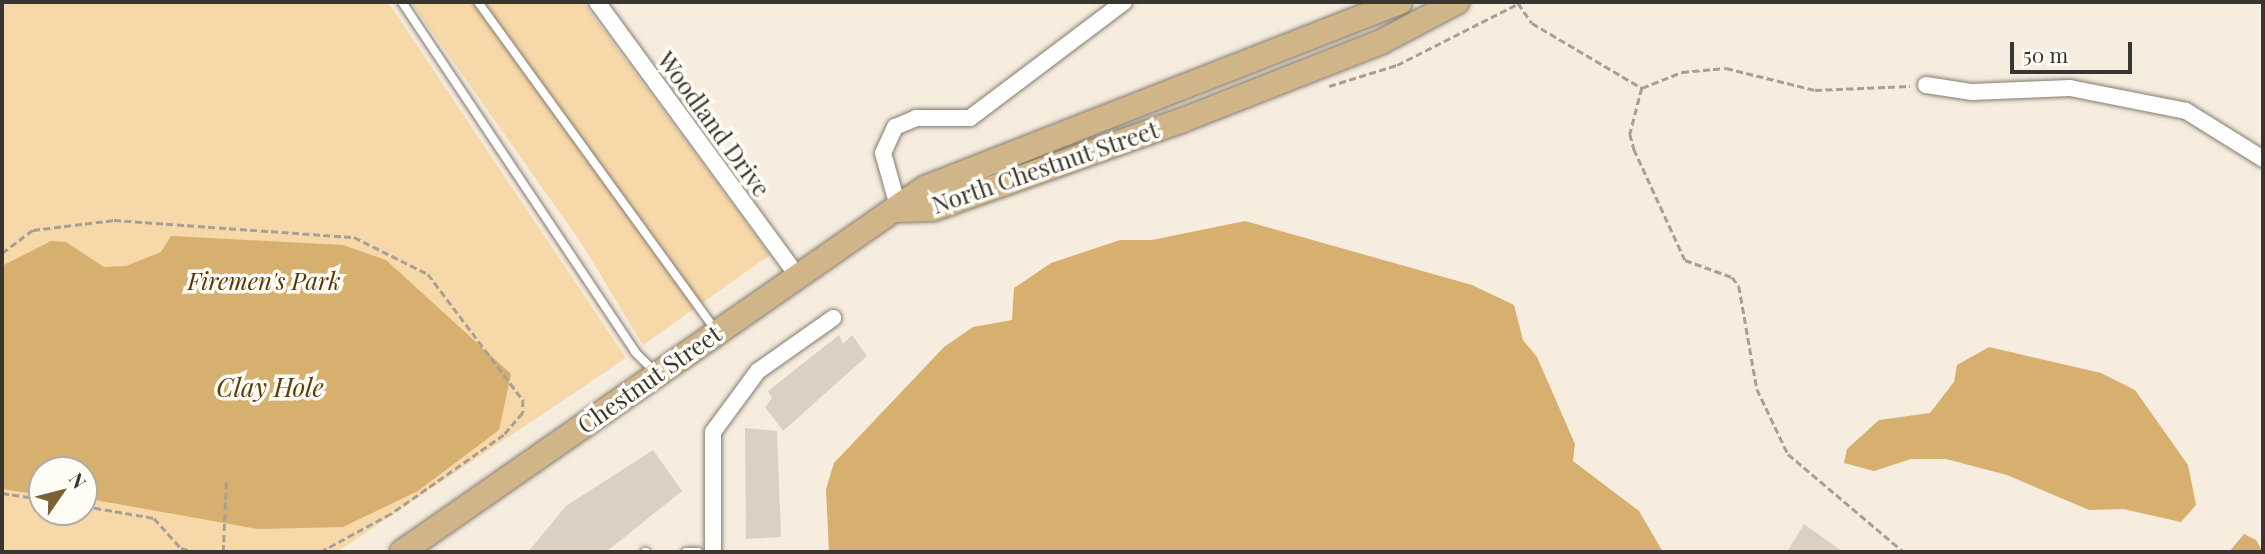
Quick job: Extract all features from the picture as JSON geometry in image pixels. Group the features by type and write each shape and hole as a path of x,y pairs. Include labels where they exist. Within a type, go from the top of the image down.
{"main road":[{"name":"North Chestnut Street","path":"899,210 925,188 965,170 1400,2"},
{"name":"North Chestnut Street","path":"899,210 933,209 1183,120 1381,42 1457,2"},
{"name":"Chestnut Street","path":"402,552 657,374 795,273 899,210"}],"street":[{"name":"Woodland Drive","path":"597,2 795,273"},
{"path":"899,210 883,153 895,128 916,118 970,118 1124,2"},
{"path":"1926,85 1972,92 2070,88 2186,111 2263,159"},
{"path":"713,552 713,432 758,372 832,317"}],"lane":[{"path":"402,2 635,352 657,374"},
{"path":"478,2 717,331"},
{"path":"686,552 698,552"}],"path":[{"path":"1518,3 1532,23 1642,88"},
{"path":"1642,88 1682,72 1726,68 1815,90 1926,85"},
{"path":"1642,88 1630,134 1634,149 1685,260 1732,277 1739,286 1757,388 1788,454 1904,552"},
{"path":"2,253 33,230 87,220 354,237 428,274 523,400 520,419 504,435 391,514 321,552"},
{"path":"223,552 226,482"},
{"path":"2,493 28,497"},
{"path":"98,508 154,518 182,550 196,552"}],"green space":[{"name":"Firemen's Park","path":"2,2 388,2 626,358 337,552 2,552"},
{"path":"411,2 583,2 770,255 643,345 582,244"}],"water":[{"path":"1245,221 1472,285 1514,305 1523,340 1537,357 1575,444 1573,461 1639,511 1663,552 829,552 826,489 834,463 944,347 973,327 1012,320 1014,288 1051,263 1120,240 1152,240"},
{"name":"Clay Hole","path":"171,236 343,245 386,260 511,374 499,430 418,491 343,527 258,529 98,500 98,456 28,456 28,493 2,489 2,266 51,241 66,242 104,267 126,266 161,252"},
{"path":"1989,347 2101,373 2135,390 2188,465 2196,505 2181,522 2123,509 2089,510 2007,475 1946,459 1911,459 1874,471 1844,463 1847,449 1879,420 1930,413 1954,382 1957,365"},
{"path":"2244,534 2256,540 2263,552 2229,552"}],"building":[{"path":"839,335 843,344 852,335 867,356 783,431 765,407 772,398 768,391"},
{"path":"745,428 777,431 781,537 746,539"},
{"path":"653,450 682,491 606,552 528,552 566,506"},
{"path":"1804,524 1843,552 1787,552"}]}
